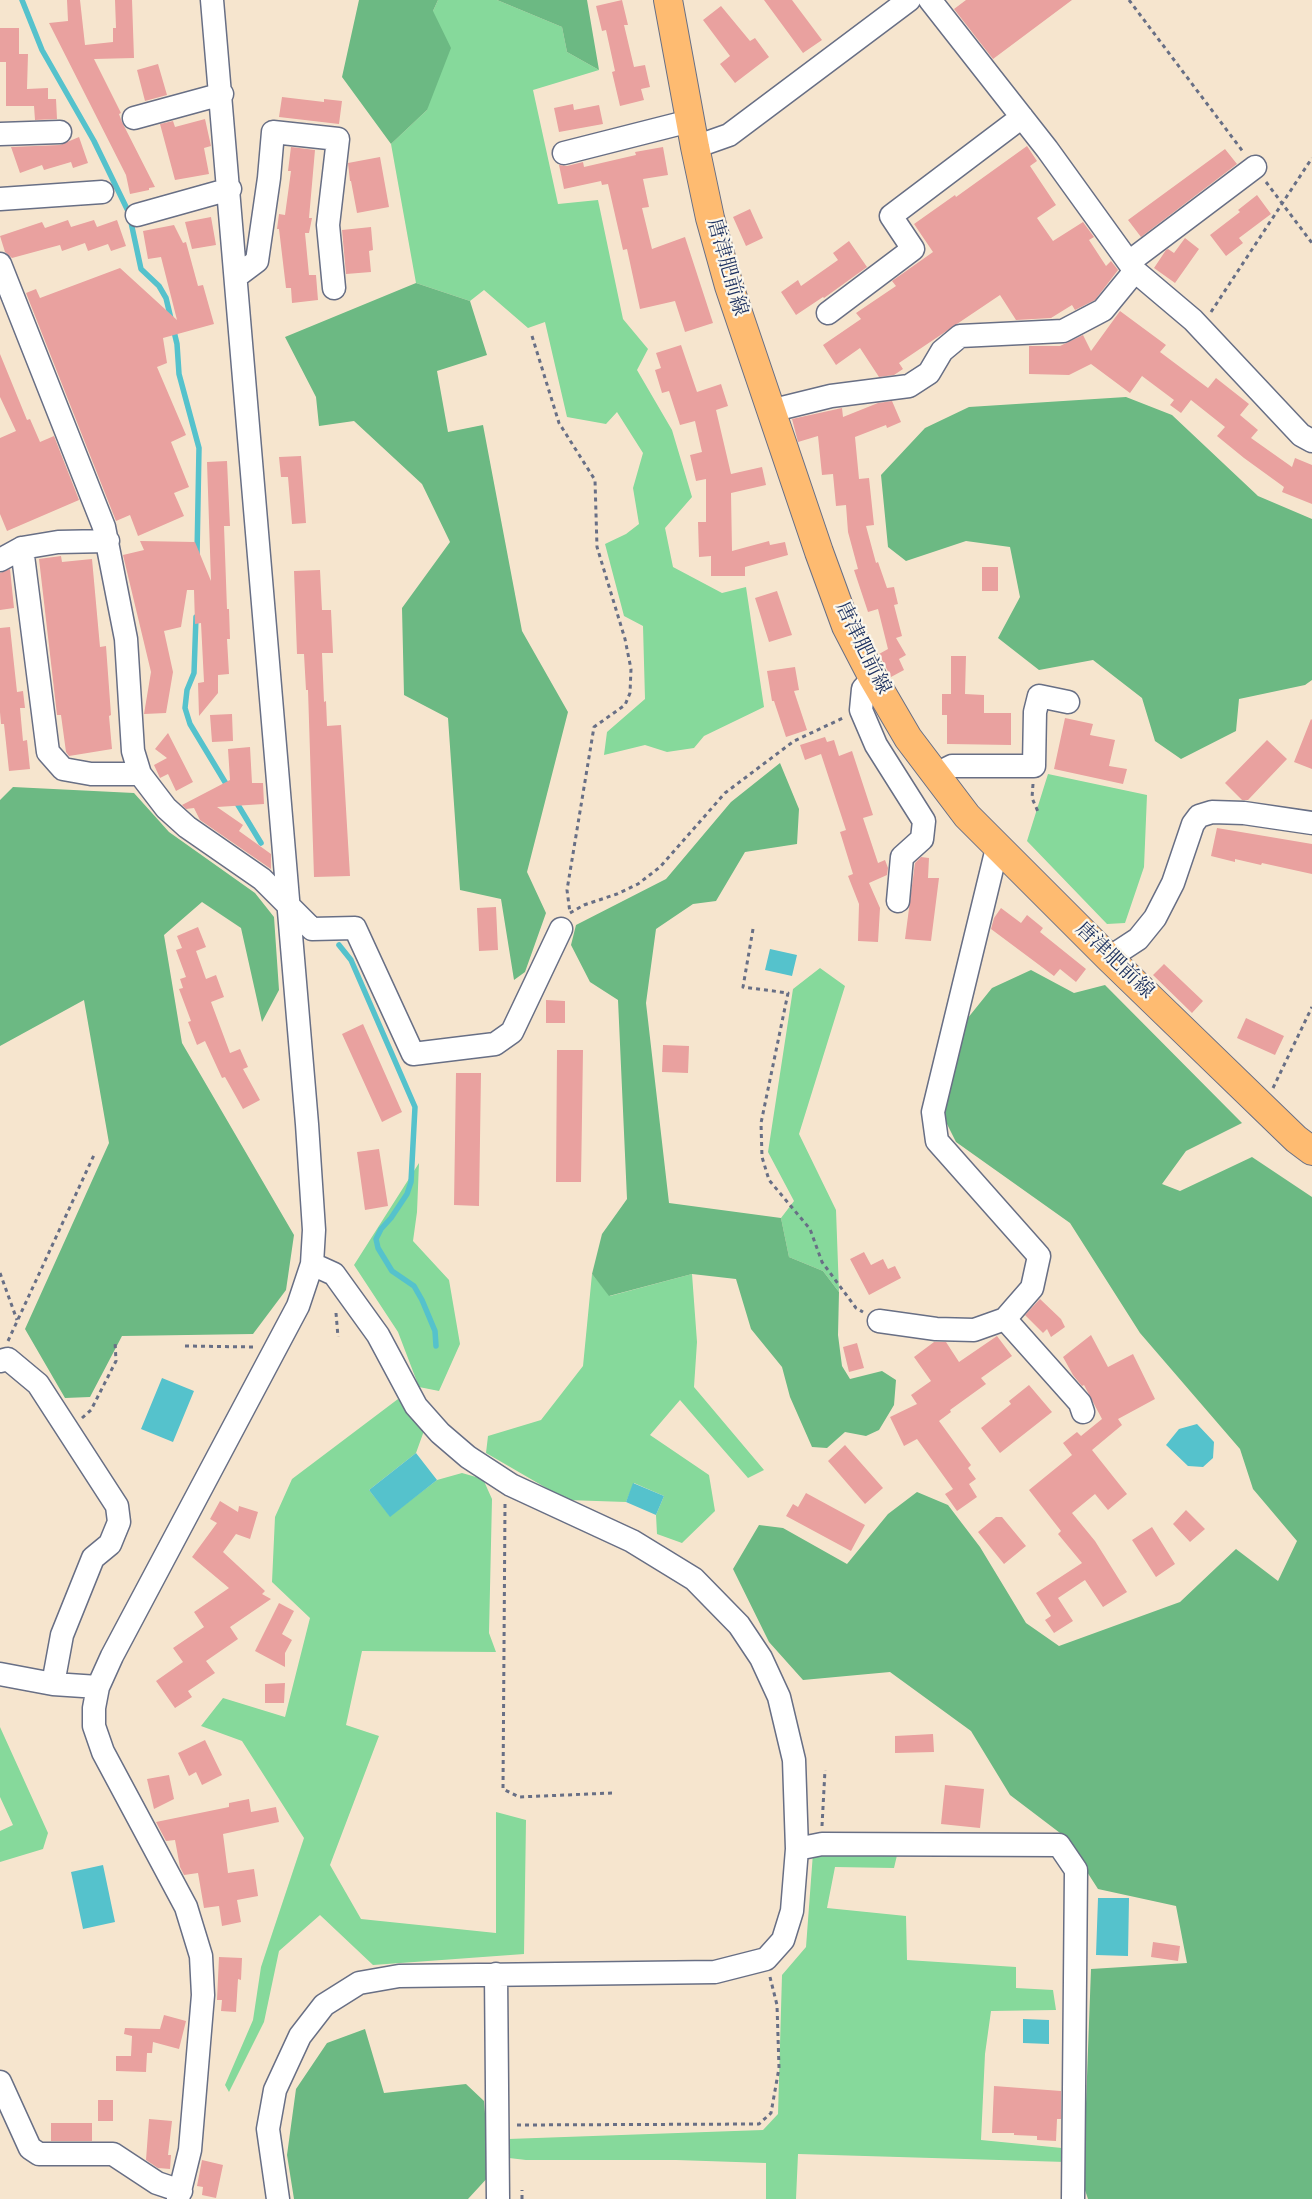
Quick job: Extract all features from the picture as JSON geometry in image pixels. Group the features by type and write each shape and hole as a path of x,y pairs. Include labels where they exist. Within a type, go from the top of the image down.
{"main road":[{"name":"唐津肥前線","path":"668,0 692,134 710,218 729,286 770,411 846,626 872,678 908,738 934,775 967,816 1109,958 1296,1139 1312,1151"}],"street":[{"path":"0,2082 30,2148 39,2154 113,2154 156,2183 180,2195 190,2150 203,1996 201,1956 186,1907 103,1752 94,1726 94,1708 98,1687 112,1656 298,1306 312,1264 314,1230 312,1190 222,94 212,0"},
{"path":"564,153 692,134 729,135 908,0"},
{"path":"930,0 1022,117 1132,266 1193,320 1301,435 1312,441"},
{"path":"134,118 222,94"},
{"path":"828,312 913,249 891,216 1022,117"},
{"path":"0,134 60,132"},
{"path":"237,276 256,261 269,178 273,132 338,139 328,225 334,288"},
{"path":"770,411 831,396 909,386 928,373 942,351 960,336 1063,331 1102,310 1132,266 1255,167"},
{"path":"137,215 230,190"},
{"path":"0,199 102,192"},
{"path":"0,264 108,540 126,639 132,741 140,774 166,808 187,827 262,879 312,929 355,928 413,1054 495,1044 512,1032 565,921"},
{"path":"0,560 22,548 58,542 108,540"},
{"path":"22,548 48,752 63,769 91,774 140,774"},
{"path":"872,678 863,689 861,710 876,745 924,821 922,839 902,857 898,901"},
{"path":"934,775 952,766 1034,766 1035,712 1039,696 1068,702"},
{"path":"1109,958 1138,939 1155,918 1173,883 1193,824 1199,816 1212,812 1244,813 1312,823"},
{"path":"879,1321 936,1329 974,1330 1004,1318 1032,1288 1039,1256 937,1141 933,1112 997,848"},
{"path":"278,2199 268,2129 275,2090 300,2036 324,2006 359,1983 400,1976 715,1972 766,1959 784,1940 792,1911 797,1849 794,1760 779,1697 761,1658 739,1625 694,1579 632,1541 511,1485 468,1457 434,1427 416,1406 378,1334 334,1274 312,1264"},
{"path":"1004,1318 1080,1403 1083,1412"},
{"path":"4,1360 38,1384 117,1506 119,1522 110,1544 94,1558 62,1636 53,1684"},
{"path":"0,1674 53,1684 98,1687"},
{"path":"797,1849 822,1844 1059,1845 1076,1870 1073,2199"},
{"path":"496,1974 498,2199"}],"path":[{"path":"1129,0 1312,243"},
{"path":"1193,320 1212,311 1312,158"},
{"path":"532,336 558,423 595,480 597,547 625,639 631,669 630,692 625,705 594,727 567,890 565,921"},
{"path":"565,921 584,905 617,894 638,884 660,866 725,793 794,741 861,710"},
{"path":"1034,766 1032,798 1039,814"},
{"path":"753,929 743,987 788,993 761,1123 762,1157 769,1180 810,1229 822,1262 856,1308 879,1321"},
{"path":"1272,1089 1312,1007"},
{"path":"4,1360 8,1341 94,1155"},
{"path":"0,1273 18,1321"},
{"path":"68,1431 91,1410 116,1361 115,1341"},
{"path":"185,1346 276,1348"},
{"path":"511,1485 504,1500 502,1789 519,1797 612,1792"},
{"path":"822,1844 825,1770"},
{"path":"498,2125 759,2124 771,2113 779,2068 777,2006 766,1959"},
{"path":"522,2190 522,2199"}],"green space":[{"path":"359,0 438,0 433,11 451,48 427,110 391,144 342,77"},
{"path":"438,0 497,0 562,27 567,52 599,70 533,90 558,204 598,200 623,319 648,349 637,370 672,430 692,497 665,528 673,567 722,593 746,587 764,707 704,736 694,748 667,752 645,745 604,755 607,732 645,699 643,626 624,616 605,544 626,534 639,524 633,488 643,453 617,412 606,424 567,417 545,322 528,328 484,290 470,301 416,283 391,144 427,110 433,11"},
{"path":"497,0 587,0 599,70 567,52 562,27"},
{"path":"416,283 470,301 487,355 437,371 448,432 483,425 522,631 568,712 527,872 546,913 525,972 514,980 501,899 460,890 448,718 404,695 402,608 450,542 422,484 354,421 319,426 316,397 285,337"},
{"path":"1126,397 1172,415 1258,496 1312,519 1312,680 1305,685 1239,699 1236,731 1181,759 1155,741 1142,698 1093,660 1039,670 998,638 1020,597 1010,547 966,541 906,561 888,547 881,475 925,428 969,407"},
{"path":"780,763 799,809 797,844 745,852 716,901 693,904 656,929 646,1003 669,1203 781,1218 789,1257 823,1271 839,1292 838,1335 842,1366 850,1379 882,1371 896,1380 894,1405 879,1430 866,1436 845,1432 827,1448 812,1447 790,1397 782,1367 751,1329 736,1279 692,1274 609,1296 592,1274 602,1234 627,1199 618,1000 590,982 571,945 576,925 666,879 731,802"},
{"path":"1048,774 1147,795 1144,867 1125,923 1107,924 1027,841"},
{"path":"13,787 134,793 169,832 255,893 274,917 279,990 262,1022 241,928 202,902 164,935 182,1043 294,1235 286,1290 253,1334 122,1336 90,1397 65,1398 25,1329 109,1143 84,1000 0,1046 0,800"},
{"path":"820,968 845,986 799,1134 836,1210 839,1292 823,1271 789,1257 781,1218 794,1201 768,1152 793,989"},
{"path":"1031,970 1074,993 1105,985 1242,1123 1186,1151 1162,1184 1180,1191 1252,1157 1312,1197 1312,2199 1088,2199 1083,2184 1091,1969 1187,1963 1176,1906 1098,1889 1064,1836 1010,1795 971,1731 890,1672 803,1680 769,1642 733,1569 759,1525 783,1528 847,1564 888,1514 917,1492 948,1505 980,1547 1026,1623 1059,1646 1180,1602 1236,1549 1278,1581 1297,1541 1253,1489 1240,1449 1140,1333 1070,1223 956,1142 942,1114 963,1024 992,988"},
{"path":"419,1163 417,1212 413,1241 449,1280 460,1344 439,1391 419,1387 398,1332 354,1265"},
{"path":"592,1274 610,1296 692,1274 697,1342 694,1387 764,1470 748,1478 680,1400 650,1435 709,1475 715,1511 682,1543 657,1534 656,1515 664,1496 634,1483 626,1502 567,1500 486,1453 488,1436 541,1420 583,1366"},
{"path":"398,1399 425,1428 416,1453 369,1490 390,1516 437,1480 462,1473 483,1479 492,1499 489,1633 496,1652 362,1651 346,1725 379,1736 330,1865 361,1919 496,1933 496,1812 526,1820 524,1954 373,1965 320,1915 279,1951 264,2022 229,2092 225,2085 253,2020 261,1967 304,1838 242,1741 201,1726 223,1698 285,1717 310,1618 272,1582 275,1517 292,1479"},
{"path":"0,1727 48,1833 43,1849 0,1862 0,1831 13,1825 0,1797"},
{"path":"898,1851 894,1868 835,1867 827,1908 906,1916 907,1960 1016,1967 1016,1988 1053,1990 1056,2010 991,2011 985,2054 981,2140 1062,2148 1066,2162 798,2154 796,2199 766,2199 766,2163 676,2160 526,2160 509,2158 508,2139 763,2130 778,2114 782,1975 806,1947 813,1853"},
{"path":"365,2029 384,2093 466,2084 484,2101 490,2175 468,2199 294,2199 287,2155 296,2089 327,2043"}],"water":[{"path":"770,949 797,955 792,976 765,970"},
{"path":"162,1378 194,1391 173,1442 141,1429"},
{"path":"1197,1424 1214,1442 1213,1458 1203,1467 1188,1466 1166,1445 1179,1429"},
{"path":"416,1453 437,1480 390,1517 369,1490"},
{"path":"633,1483 664,1496 656,1515 626,1502"},
{"path":"103,1865 115,1922 83,1929 71,1872"},
{"path":"1098,1898 1129,1898 1128,1956 1096,1955"},
{"path":"1023,2019 1049,2020 1049,2044 1023,2043"}],"building":[{"path":"67,0 80,0 85,45 113,42 113,28 116,28 115,0 132,0 134,58 94,59 121,113 119,114 122,122 155,187 149,188 149,190 130,194 126,175 49,23 68,21"},
{"path":"622,0 628,25 624,25 634,67 645,65 650,87 641,89 644,100 620,106 612,72 615,71 606,30 602,31 596,6"},
{"path":"764,0 792,0 822,40 803,53"},
{"path":"966,0 1072,0 993,59 954,9"},
{"path":"721,6 750,41 755,38 769,57 735,83 720,64 730,56 703,20"},
{"path":"0,28 19,28 19,54 28,54 27,89 48,88 48,99 56,99 57,119 35,120 34,106 6,106 6,62 0,62"},
{"path":"158,64 167,95 145,101 137,70"},
{"path":"282,97 324,102 324,99 342,101 339,124 279,117"},
{"path":"573,104 574,110 599,105 603,124 559,132 554,108"},
{"path":"205,119 211,146 204,148 209,174 175,180 160,124 173,121 175,127"},
{"path":"79,137 88,163 73,168 71,162 44,170 42,165 20,173 11,147 60,145"},
{"path":"1027,146 1037,161 1030,166 1056,205 1037,218 1053,241 1083,222 1094,237 1089,240 1106,266 1111,261 1118,270 1095,300 1075,310 1072,305 1051,318 1016,320 1000,295 899,363 903,369 894,375 879,377 860,348 836,365 823,345 861,319 856,313 896,286 892,281 933,252 914,224 955,195 956,197"},
{"path":"291,147 315,150 309,218 312,218 309,233 305,233 309,275 316,275 318,300 292,303 291,288 286,288 279,229 277,229 279,214 285,215 291,171 288,171"},
{"path":"663,147 668,175 643,179 649,207 642,208 652,249 685,237 713,323 685,332 675,301 640,309 627,249 623,250 608,184 602,185 601,181 564,189 559,165 567,166 583,162 584,167 636,155 635,152"},
{"path":"1225,149 1237,164 1141,237 1128,220"},
{"path":"380,157 389,207 357,213 348,163"},
{"path":"1257,195 1271,214 1239,238 1243,243 1226,256 1210,235 1240,212 1238,210"},
{"path":"750,209 763,238 746,246 733,217"},
{"path":"211,217 216,245 192,249 185,222"},
{"path":"68,220 71,227 94,220 97,227 117,220 126,246 111,251 108,244 88,251 85,243 62,251 60,245 12,258 5,252 0,236 42,222 45,228"},
{"path":"174,225 183,243 186,242 198,286 203,285 214,324 163,338 167,363 157,367 186,435 171,442 189,487 174,493 184,516 138,536 130,515 116,521 26,293 36,289 40,298 120,268 177,320 161,257 148,259 143,231"},
{"path":"371,227 373,250 369,251 371,272 346,274 342,230"},
{"path":"1185,238 1199,249 1175,283 1154,268 1166,250 1168,249 1174,253"},
{"path":"849,241 867,267 824,298 796,315 781,292 798,280 801,286 838,260 833,253"},
{"path":"1120,311 1166,345 1160,352 1208,388 1216,378 1249,404 1240,415 1258,430 1251,438 1292,467 1295,458 1312,465 1312,504 1282,492 1284,487 1217,436 1225,427 1191,400 1181,413 1170,405 1174,400 1142,376 1130,393 1091,364 1069,375 1029,374 1029,346 1060,346 1083,335 1091,351"},
{"path":"681,345 697,392 721,384 728,406 716,410 731,474 762,467 766,485 731,493 732,551 769,541 770,545 785,542 788,555 745,567 745,576 711,576 711,556 699,557 698,522 706,522 706,479 696,481 690,455 702,452 695,421 680,425 669,391 662,393 655,370 661,368 656,353"},
{"path":"0,354 27,420 30,419 40,442 54,436 79,500 7,531 0,514 0,438 16,431 0,397"},
{"path":"892,401 901,422 887,428 886,425 855,437 859,479 869,478 874,525 866,526 876,563 878,562 887,588 894,587 898,604 894,605 902,636 896,638 906,655 899,659 904,670 891,677 879,654 888,649 878,609 868,612 854,570 858,569 848,532 846,505 836,506 833,474 822,475 818,436 798,442 792,419 842,408 843,417 878,403"},
{"path":"301,456 306,523 292,524 288,477 281,477 279,457"},
{"path":"227,461 230,526 224,526 227,609 229,609 230,639 227,639 229,674 218,675 218,693 199,716 198,683 204,682 201,623 195,624 194,590 187,590 181,627 164,631 173,672 166,713 144,714 151,672 123,555 144,550 140,541 195,542 211,581 207,462"},
{"path":"61,556 62,562 92,559 100,647 106,646 111,715 109,716 112,749 69,756 66,752 61,715 57,715 39,559"},
{"path":"982,567 998,567 998,591 982,591"},
{"path":"10,569 14,608 0,610 0,573"},
{"path":"320,570 322,610 331,610 333,653 322,653 324,702 326,701 327,726 341,725 350,876 314,877 308,690 306,690 304,654 297,654 294,571"},
{"path":"777,591 792,635 769,642 755,598"},
{"path":"10,627 17,692 23,691 25,708 20,708 23,741 27,740 30,769 9,771 4,724 1,724 0,712 0,628"},
{"path":"951,656 966,656 965,694 984,695 984,713 1011,713 1011,745 947,744 947,715 942,715 942,694 951,694"},
{"path":"795,667 799,690 794,691 807,730 786,737 774,701 772,701 767,671"},
{"path":"232,714 233,741 212,742 210,715"},
{"path":"1065,718 1093,724 1090,735 1115,740 1109,766 1127,769 1123,784 1054,769"},
{"path":"1312,720 1312,769 1294,762"},
{"path":"168,733 193,782 176,791 168,774 160,778 154,765 167,758 155,749"},
{"path":"825,737 827,742 834,740 839,756 852,751 873,815 863,818 878,863 885,860 888,868 887,875 869,883 880,908 878,942 858,941 859,904 848,876 853,874 840,832 846,830 821,754 805,760 800,745"},
{"path":"1267,740 1287,759 1248,800 1242,800 1225,783"},
{"path":"250,747 252,783 263,783 264,804 217,807 243,825 239,831 271,854 271,869 200,820 194,808 186,809 182,805 230,780 228,749"},
{"path":"1217,828 1312,844 1312,874 1262,863 1261,865 1235,859 1235,862 1211,856"},
{"path":"921,857 929,858 928,878 939,878 931,941 905,939 915,863"},
{"path":"496,907 498,950 479,951 477,908"},
{"path":"1001,908 1021,923 1027,915 1043,928 1040,932 1086,969 1076,982 1060,969 1054,976 991,929 994,918"},
{"path":"198,927 206,947 196,951 206,979 216,975 224,997 211,1002 230,1053 240,1049 248,1067 243,1069 260,1100 243,1109 225,1077 222,1078 205,1041 197,1045 188,1022 191,1021 179,989 183,988 180,979 186,977 176,950 182,948 177,936"},
{"path":"1164,964 1203,1001 1192,1013 1153,975"},
{"path":"546,1000 565,1001 565,1023 546,1023"},
{"path":"1246,1018 1284,1036 1275,1055 1237,1038"},
{"path":"363,1024 402,1112 382,1122 342,1034"},
{"path":"663,1045 689,1046 688,1073 662,1072"},
{"path":"557,1050 583,1050 581,1182 556,1182"},
{"path":"456,1073 481,1073 479,1206 454,1205"},
{"path":"379,1149 388,1206 365,1210 357,1152"},
{"path":"864,1252 871,1265 883,1259 888,1269 895,1266 901,1278 869,1295 850,1259"},
{"path":"1040,1299 1061,1319 1065,1327 1051,1337 1047,1329 1043,1333 1025,1315"},
{"path":"1091,1335 1108,1367 1133,1354 1155,1399 1118,1419 1122,1425 1092,1450 1127,1494 1108,1510 1095,1494 1072,1513 1095,1541 1127,1592 1103,1607 1085,1580 1058,1598 1073,1621 1054,1633 1045,1620 1051,1616 1036,1593 1082,1563 1058,1534 1061,1531 1029,1490 1072,1455 1063,1443 1077,1432 1081,1436 1102,1419 1084,1385 1082,1386 1073,1375 1063,1357"},
{"path":"997,1336 1012,1356 981,1378 986,1384 950,1410 951,1412 939,1421 971,1465 968,1468 976,1479 969,1484 977,1497 957,1511 945,1494 953,1489 917,1439 904,1446 890,1417 917,1404 911,1395 931,1381 914,1357 934,1342 946,1342 959,1362"},
{"path":"857,1343 864,1368 849,1372 843,1347"},
{"path":"1029,1385 1052,1412 1000,1453 981,1428 1011,1404 1009,1401"},
{"path":"845,1445 883,1488 865,1504 828,1461"},
{"path":"806,1493 865,1525 851,1551 786,1516 793,1504 798,1507"},
{"path":"220,1501 238,1512 239,1506 258,1512 250,1539 236,1534 223,1552 265,1591 262,1594 271,1599 230,1627 238,1639 206,1661 215,1673 188,1691 192,1697 175,1708 156,1681 183,1662 173,1648 204,1627 194,1612 229,1588 192,1557 217,1523 210,1519"},
{"path":"1186,1510 1205,1529 1190,1542 1173,1524"},
{"path":"996,1517 1002,1517 1026,1546 1004,1564 978,1532"},
{"path":"1152,1527 1175,1564 1156,1577 1132,1540"},
{"path":"279,1603 294,1611 282,1634 292,1640 285,1653 285,1667 255,1651"},
{"path":"285,1683 284,1703 265,1703 265,1684"},
{"path":"933,1734 934,1752 895,1753 895,1736"},
{"path":"205,1740 222,1775 202,1785 196,1772 189,1776 178,1753"},
{"path":"169,1775 174,1799 154,1809 147,1779"},
{"path":"945,1785 984,1789 980,1828 941,1824"},
{"path":"249,1799 251,1812 276,1807 279,1822 223,1834 228,1873 254,1869 258,1896 237,1900 241,1922 222,1926 219,1906 204,1908 198,1873 184,1875 180,1867 175,1840 166,1841 156,1822 229,1807 229,1803"},
{"path":"1153,1942 1180,1946 1178,1961 1151,1957"},
{"path":"219,1957 242,1958 241,1980 238,1979 236,2012 221,2011 222,2000 217,2000"},
{"path":"164,2015 186,2021 179,2049 153,2042 152,2053 147,2053 146,2072 116,2071 116,2056 131,2056 132,2036 124,2034 125,2028 160,2029"},
{"path":"994,2086 1061,2091 1061,2119 1057,2119 1056,2141 1037,2140 1037,2136 1014,2135 1014,2133 992,2133"},
{"path":"98,2100 113,2100 113,2121 98,2121"},
{"path":"149,2119 172,2121 168,2155 171,2155 170,2169 158,2168 146,2160"},
{"path":"51,2123 92,2123 92,2141 51,2141"},
{"path":"202,2160 223,2165 216,2198 202,2195 203,2187 197,2186"}],"waterway":[{"path":"22,0 42,50 94,141 129,213 141,269 159,286 166,298 177,344 179,374 199,448 197,555"},
{"path":"196,617 194,673 187,690 185,708 190,724 228,787"},
{"path":"235,800 261,843"},
{"path":"339,945 351,960 415,1107 411,1182 407,1194 381,1229 376,1239 378,1248 392,1271 414,1286 422,1300 435,1331 436,1346"}]}
